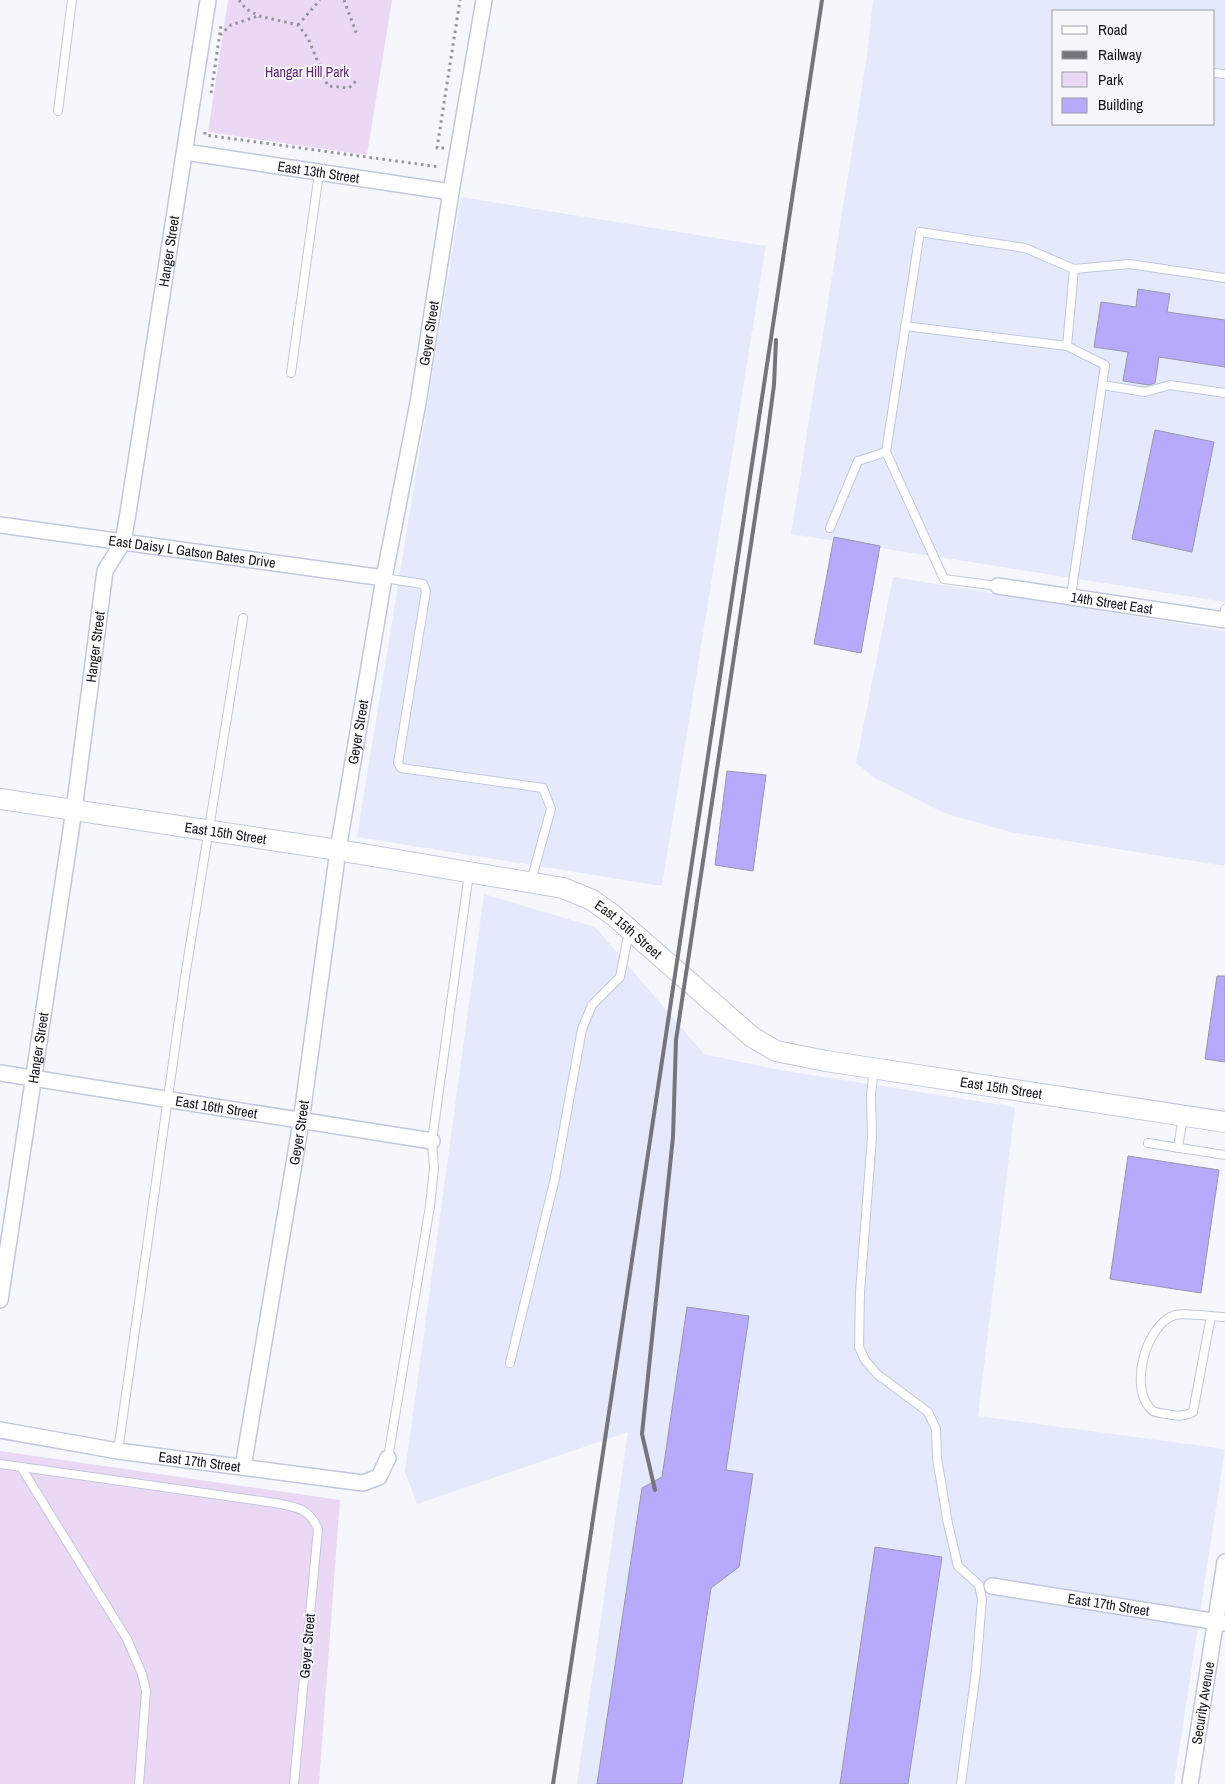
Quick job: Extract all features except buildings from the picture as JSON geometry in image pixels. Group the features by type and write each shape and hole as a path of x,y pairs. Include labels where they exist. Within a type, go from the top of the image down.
{"street":[{"name":"Hanger Street","path":"0,1300 74,810 106,571 123,542 208,0"},
{"name":"Geyer Street","path":"242,1467 301,1122 338,850 384,578 418,404 451,192 484,0"},
{"name":"East 13th Street","path":"185,152 451,192"},
{"name":"East Daisy L Gatson Bates Drive","path":"0,525 384,578"},
{"name":"14th Street East","path":"998,586 1225,616"},
{"name":"East 15th Street","path":"0,799 338,850 531,881 563,888 585,896 613,915 738,1026 776,1051 1225,1122"},
{"name":"East 16th Street","path":"0,1073 301,1122 432,1141"},
{"name":"East 17th Street","path":"0,1430 118,1451 363,1483 371,1482 379,1477 388,1458"},
{"name":"Security Avenue","path":"1190,1784 1220,1622 1225,1562"},
{"name":"East 17th Street","path":"985,1585 1220,1622"}],"lane":[{"path":"58,111 72,0"},
{"path":"291,373 319,172"},
{"path":"998,586 944,580 886,452 920,232 1024,248 1074,269 1129,264 1225,278"},
{"path":"1066,346 1074,269"},
{"path":"905,326 1066,346 1105,365 1071,596"},
{"path":"1102,385 1145,392 1170,385 1225,393"},
{"path":"830,528 858,461 886,452"},
{"path":"384,578 423,584 426,591 398,763 402,768 543,788 551,809 531,881"},
{"path":"118,1451 185,977 243,618"},
{"path":"388,1458 430,1206 434,1168 432,1141 469,871"},
{"path":"510,1363 555,1178 582,1028 592,1006 620,977 629,929"},
{"path":"874,1068 872,1138 860,1292 859,1347 865,1360 878,1374 928,1412 936,1429 937,1458 948,1524 958,1566 985,1585 961,1784"},
{"path":"1178,1148 1183,1116"},
{"path":"1148,1143 1225,1154"},
{"path":"1211,1316 1193,1412 1183,1417 1154,1412 1146,1402 1141,1390 1140,1369 1146,1346 1159,1328 1175,1315 1211,1316 1225,1318"},
{"path":"0,1464 21,1467 127,1639 142,1674 146,1691 139,1784"},
{"name":"Geyer Street","path":"21,1467 275,1503 300,1508 314,1519 318,1529 294,1784"}],"path":[{"path":"239,0 246,8 259,16 298,24 308,38 328,86 349,88 356,81"},
{"path":"298,24 320,0"},
{"path":"344,0 357,35"},
{"path":"206,127 204,135 441,167 445,149 437,148 460,0"},
{"path":"215,42 230,25 259,16"}],"shaded area":[{"path":"873,0 1225,0 1225,602 791,534 867,56"},
{"path":"461,197 766,246 662,886 357,837"},
{"path":"893,577 1225,631 1225,866 1010,832 944,813 875,778 856,763"},
{"path":"484,894 595,927 704,1054 780,1070 1015,1107 978,1416 1225,1449 1174,1784 577,1784 628,1432 417,1504 405,1472"}],"green space":[{"name":"Hangar Hill Park","path":"228,0 392,0 367,155 208,132"},
{"path":"0,1451 340,1500 319,1784 0,1784"}],"railway":[{"path":"553,1784 822,0"},
{"path":"655,1490 642,1434 673,1137 676,1040 766,445 774,385 776,340"}]}
